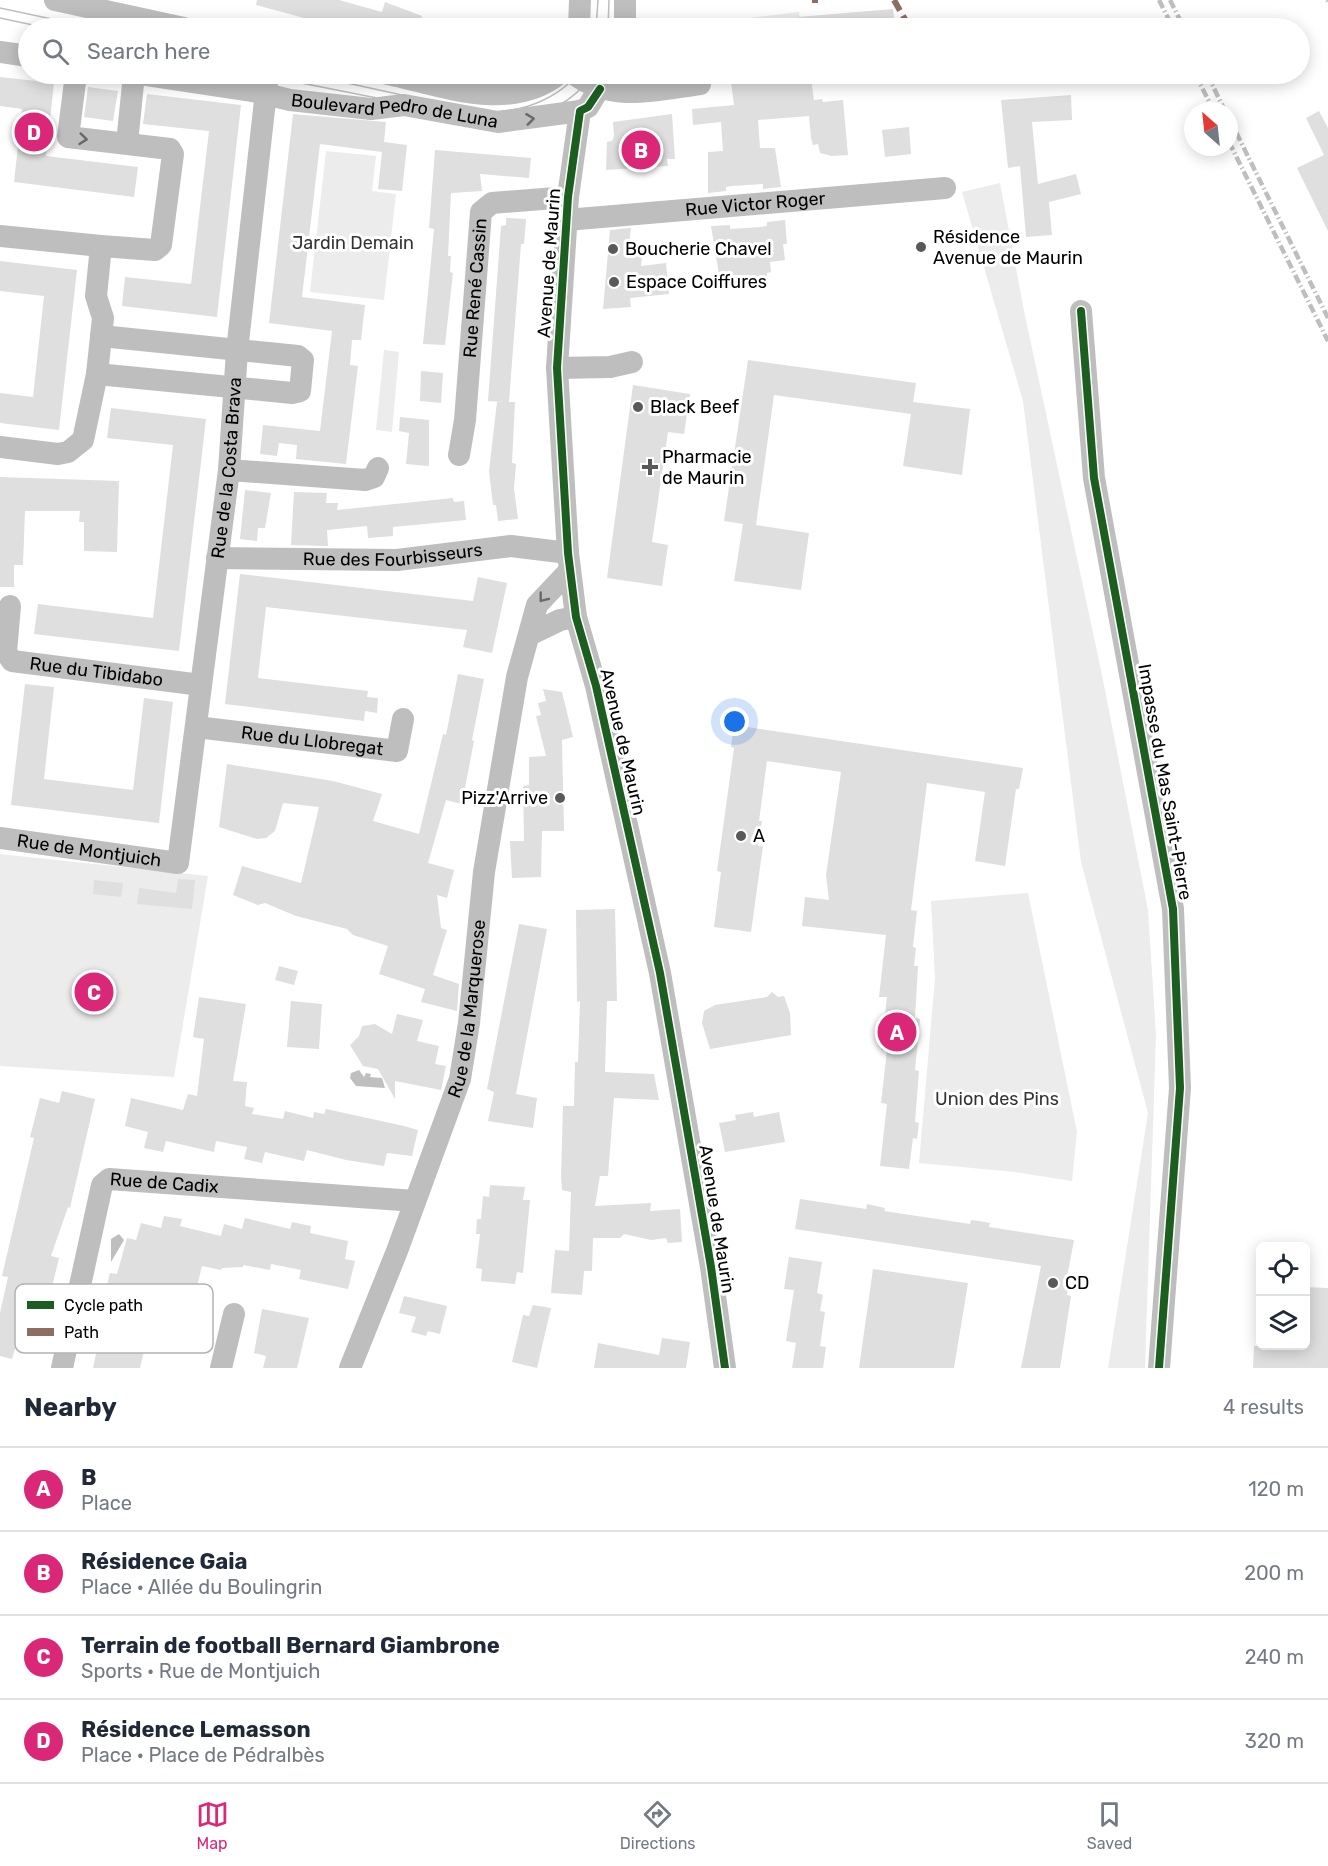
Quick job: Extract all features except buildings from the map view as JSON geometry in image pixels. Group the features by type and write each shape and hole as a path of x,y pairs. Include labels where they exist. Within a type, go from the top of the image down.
{"street":[{"path":"55,0 138,18"},
{"path":"579,18 580,0"},
{"path":"625,0 625,18"},
{"path":"0,52 18,55"},
{"path":"0,236 155,250 161,245 173,154 170,149 68,137 75,84"},
{"path":"127,144 133,84"},
{"name":"Boulevard Pedro de Luna","path":"266,84 290,100 371,109 405,105 498,122 580,111"},
{"name":"Rue de la Costa Brava","path":"178,863 229,470 237,351 266,84"},
{"name":"Boulevard Pedro de Luna","path":"434,84 481,94 508,94 528,90 542,84"},
{"path":"580,111 588,106 602,84"},
{"path":"608,84 622,93 700,84"},
{"name":"Avenue de Maurin","path":"580,111 568,197 557,368 569,562 576,617 596,686 660,973 711,1267 725,1368"},
{"name":"Rue Victor Roger","path":"566,220 945,188"},
{"name":"Rue René Cassin","path":"459,455 465,420 481,212 492,203 568,197"},
{"path":"0,447 58,454 68,453 83,440 97,374 103,318 96,296 101,246"},
{"name":"Impasse du Mas Saint-Pierre","path":"1081,311 1094,478 1173,909 1180,1088 1159,1368"},
{"path":"97,374 234,389 292,393 300,391 303,360 298,356 101,336"},
{"path":"557,368 610,368 632,362"},
{"path":"229,470 365,480 374,477 378,468"},
{"name":"Rue des Fourbisseurs","path":"218,558 397,560 511,546 569,562"},
{"name":"Rue de la Marquerose","path":"350,1368 460,1079 469,1023 484,872 517,677 531,634 537,605 569,562"},
{"name":"Rue du Tibidabo","path":"10,606 6,652 12,661 201,685"},
{"path":"531,634 560,620 576,617"},
{"name":"Rue du Llobregat","path":"196,727 397,752 403,719"},
{"name":"Rue de Montjuich","path":"0,838 178,863"},
{"name":"Rue de Cadix","path":"80,1284 102,1185 109,1179 415,1201"},
{"path":"220,1368 234,1314"},
{"name":"Rue de Cadix","path":"62,1368 65,1353"}],"green space":[{"path":"799,12 800,18 749,18"},
{"name":"Jardin Demain","path":"326,151 376,156 372,191 396,194 384,300 310,292"},
{"path":"1000,183 1024,311 1101,670 1148,910 1156,1035 1145,1368 1108,1368 1148,1113 1081,862 1023,401 962,192"},
{"path":"384,350 399,352 392,432 376,430"},
{"path":"0,854 208,876 174,1077 0,1066"},
{"name":"Union des Pins","path":"1028,893 1077,1132 1072,1181 1015,1172 919,1163 935,978 931,901"}],"shaded area":[{"path":"359,1070 364,1077 366,1073 371,1074 370,1077 382,1078 385,1088 356,1086 350,1078 351,1073"},
{"path":"119,1234 124,1240 111,1262 111,1239"}],"tram line":[{"path":"597,18 598,0"},
{"path":"608,18 609,0"},
{"path":"0,8 47,18"},
{"path":"0,18 18,22"},
{"path":"306,84 498,122 526,118 552,110 574,95 585,84"},
{"path":"352,84 434,102"},
{"path":"466,109 497,112 527,107 555,94 568,84"}],"railway":[{"path":"1159,0 1168,18"},
{"path":"1170,0 1179,18"},
{"path":"1200,84 1209,102"},
{"path":"1212,84 1221,102"},
{"path":"1238,136 1328,318"},
{"path":"1236,156 1328,341"}],"marked path":[{"path":"894,0 904,18"}],"cycle path":[{"path":"600,89 588,107 580,111 568,197 557,368 568,553 576,617 596,686 660,973 711,1267 725,1368"},
{"path":"1081,311 1094,478 1173,909 1180,1088 1159,1368"}],"place":[{"name":"Résidence Lemasson","path":"34,132"},
{"name":"Résidence Gaia","path":"641,150"},
{"name":"Résidence Avenue de Maurin","path":"921,247"},
{"name":"Boucherie Chavel","path":"613,249"},
{"name":"Espace Coiffures","path":"614,282"},
{"name":"Black Beef","path":"638,407"},
{"name":"Pharmacie de Maurin","path":"650,467"},
{"name":"Pizz'Arrive","path":"560,798"},
{"name":"A","path":"741,836"},
{"name":"Terrain de football Bernard Giambrone","path":"94,992"},
{"name":"B","path":"897,1032"},
{"name":"CD","path":"1053,1283"}]}
